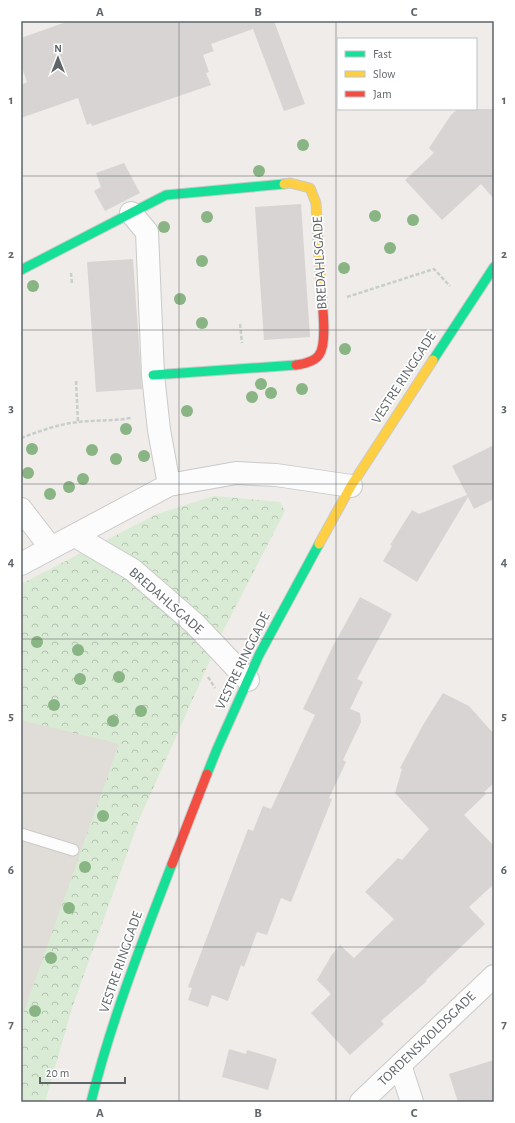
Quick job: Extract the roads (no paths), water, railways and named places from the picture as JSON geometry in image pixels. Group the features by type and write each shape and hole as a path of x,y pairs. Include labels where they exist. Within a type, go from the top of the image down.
{"street":[{"name":"BREDAHLSGADE","path":"21,270 166,195 290,183 310,188 316,203 324,342 319,355 304,364 153,374"},
{"path":"130,213 147,232 153,374 157,414 169,485"},
{"name":"VESTRE RINGGADE","path":"92,1102 97,1078 132,969 217,749 259,655 351,486 468,303 494,267"},
{"path":"21,564 169,485 236,473 276,475 351,486"},
{"path":"21,509 51,548"},
{"name":"BREDAHLSGADE","path":"75,536 134,570 195,624 248,680"},
{"name":"TORDENSKJOLDSGADE","path":"361,1102 494,976"},
{"path":"400,1065 412,1102"}],"lane":[{"path":"21,834 73,850"}]}
